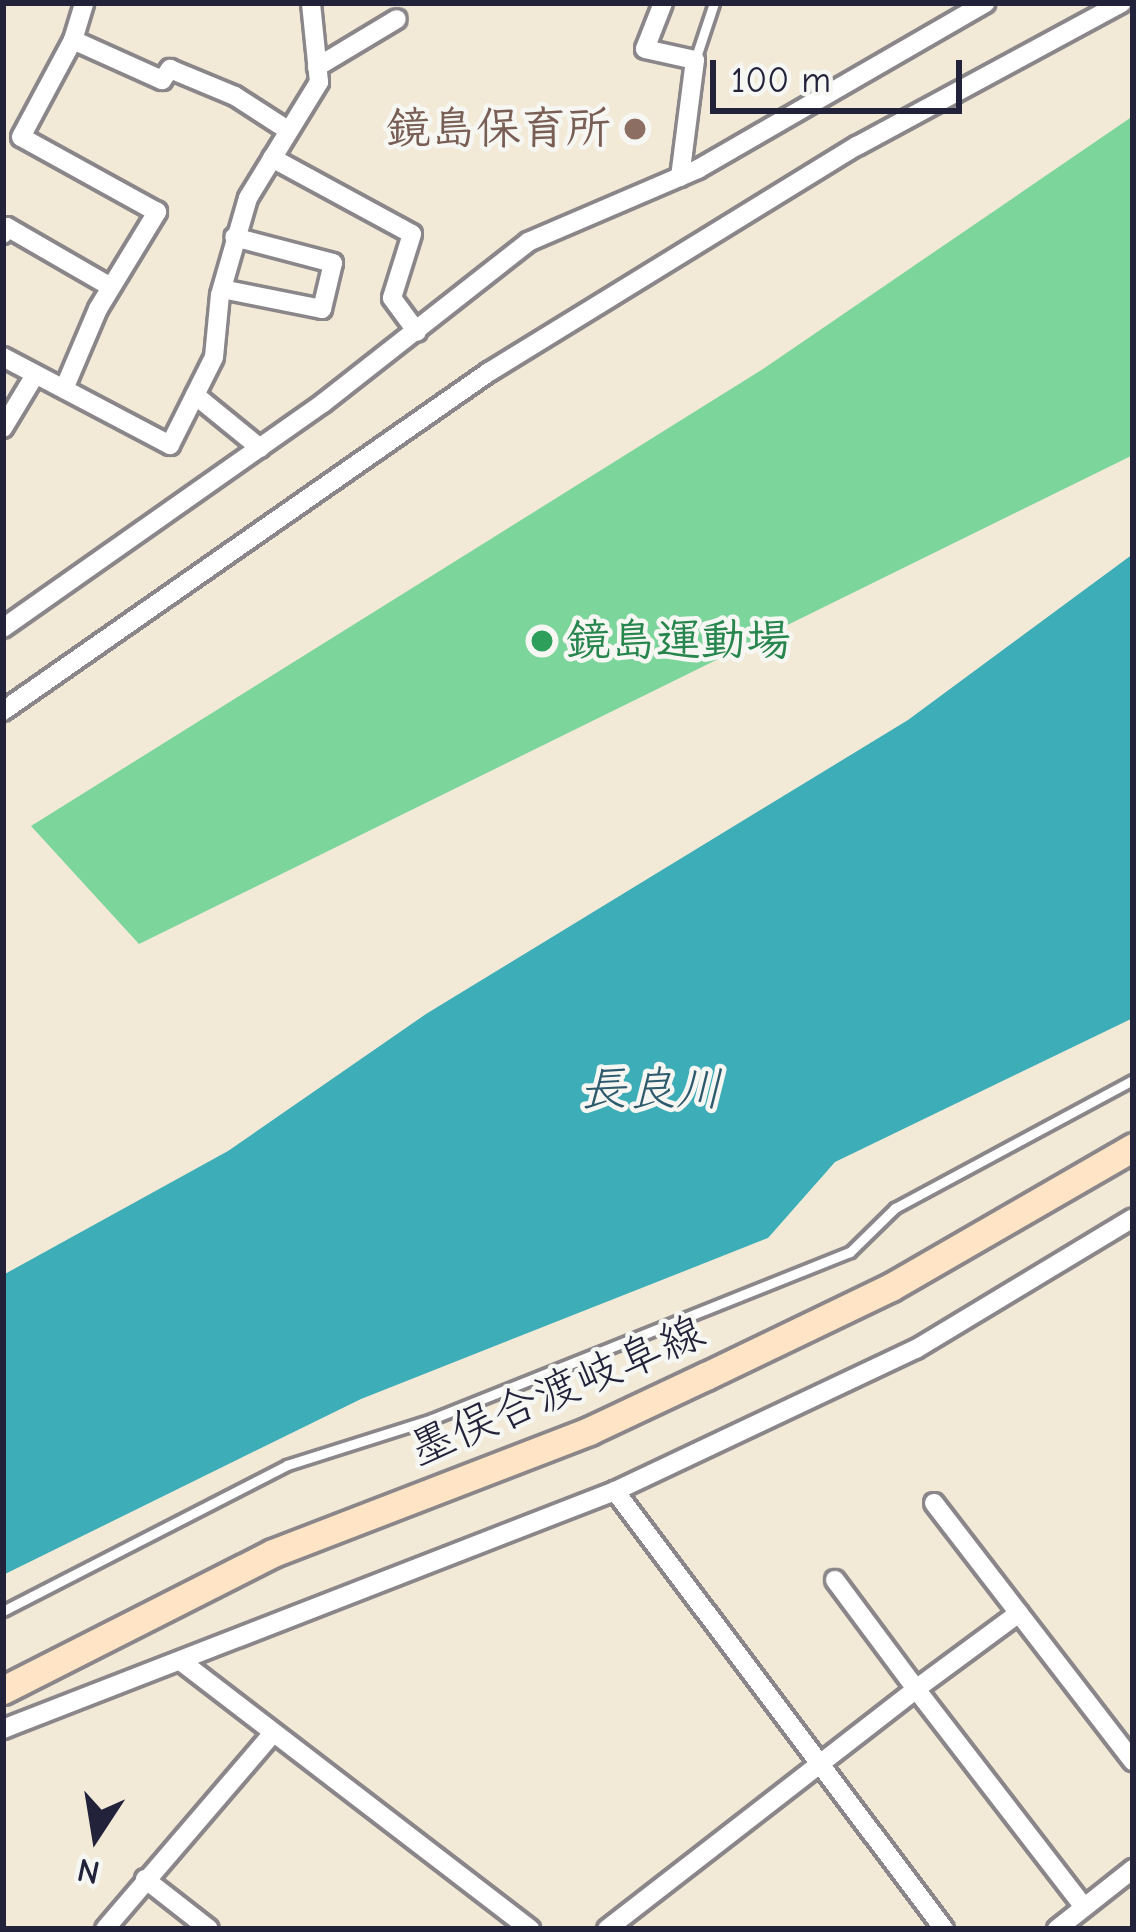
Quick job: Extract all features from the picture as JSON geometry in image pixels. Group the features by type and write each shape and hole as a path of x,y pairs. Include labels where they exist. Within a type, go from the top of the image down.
{"main road":[{"name":"墨俣合渡岐阜線","path":"3,1690 274,1553 589,1431 706,1376 891,1287 1133,1147"}],"street":[{"path":"64,389 111,287 157,212 12,132 73,40 84,3"},
{"path":"3,357 170,446 214,357 234,237 286,129 310,102 317,67 311,3"},
{"path":"663,3 645,49 695,60 680,177"},
{"path":"3,628 418,332 528,242 680,177 986,3"},
{"path":"3,711 489,372 857,146 1122,3"},
{"path":"317,67 397,19"},
{"path":"73,40 162,80 170,69 213,87 286,129"},
{"path":"272,158 412,234 392,298 418,332"},
{"path":"3,234 7,227 111,287"},
{"path":"222,289 322,309 333,262 234,237"},
{"path":"3,428 35,376"},
{"path":"195,395 260,448"},
{"path":"3,1729 614,1491 916,1349 1133,1218"},
{"path":"614,1491 944,1929"},
{"path":"934,1503 1133,1761"},
{"path":"835,1580 1083,1906"},
{"path":"607,1929 1019,1613"},
{"path":"182,1662 271,1735 530,1929"},
{"path":"3,1718 30,1720"},
{"path":"105,1929 271,1735"},
{"path":"1057,1929 1133,1869"},
{"path":"145,1879 209,1929"}],"lane":[{"path":"695,60 714,3"},
{"path":"3,1611 287,1465 453,1411 850,1252 895,1208 1133,1080"}],"green space":[{"name":"鏡島運動場","path":"1133,116 1133,455 139,944 31,826 763,369"}],"water":[{"name":"長良川","path":"1133,554 1133,1018 835,1162 768,1238 361,1399 3,1575 3,1275 228,1151 426,1014 908,720"}],"place":[{"name":"鏡島保育所","path":"635,129"},
{"name":"鏡島運動場","path":"542,641"}]}
